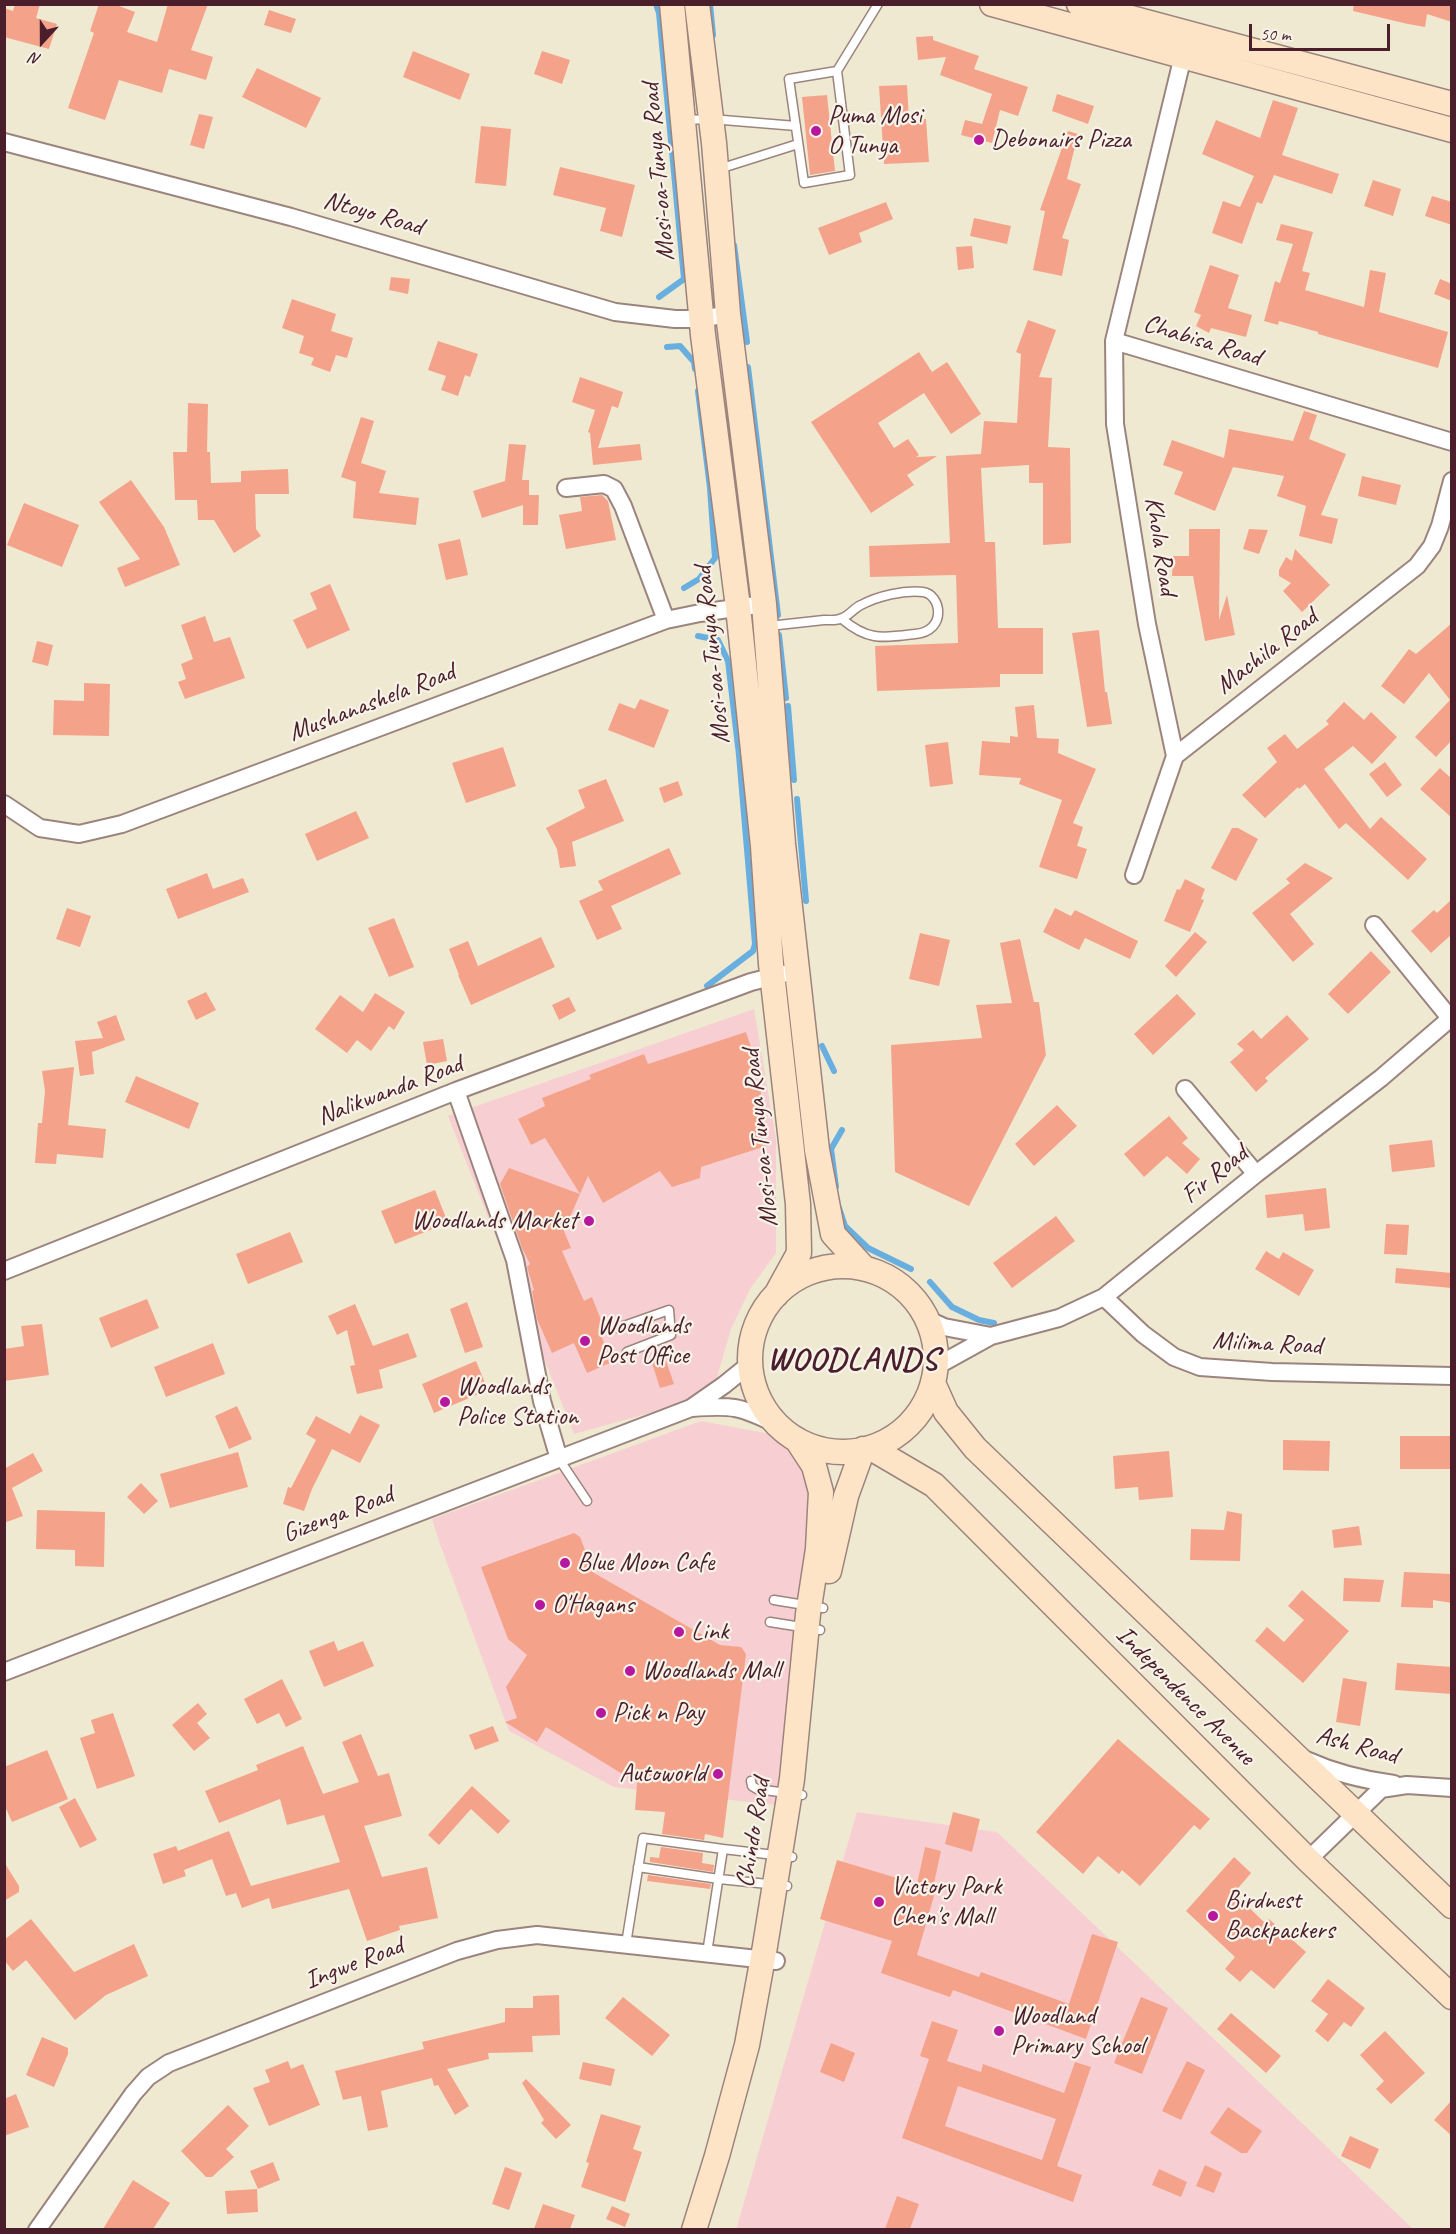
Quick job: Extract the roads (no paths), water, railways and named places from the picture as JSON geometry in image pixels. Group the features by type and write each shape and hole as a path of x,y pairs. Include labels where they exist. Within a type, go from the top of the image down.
{"main road":[{"name":"Mosi-oa-Tunya Road","path":"672,4 701,319 738,607 799,1226 799,1253 776,1294"},
{"name":"Mosi-oa-Tunya Road","path":"697,4 711,118 728,314 764,615 783,844 817,1150 826,1206 835,1237 863,1267"},
{"path":"992,4 1452,130"},
{"path":"1079,4 1452,104"},
{"path":"844,1265 863,1267 890,1277 912,1295 926,1319 934,1343 934,1375 921,1408 903,1430 888,1440 847,1453 831,1452 800,1443 776,1424 763,1406 754,1386 750,1364 757,1327 776,1294 807,1273 826,1267 844,1265"},
{"name":"Independence Avenue","path":"934,1375 946,1412 975,1448 1452,1906"},
{"name":"Chindo Road","path":"709,2229 757,2060 769,1960 796,1794 815,1618 821,1492 814,1466 800,1443"},
{"name":"Independence Avenue","path":"867,1448 934,1485 1308,1860 1452,1997"},
{"name":"Chindo Road","path":"815,1618 841,1514 867,1448"},
{"name":"Chindo Road","path":"694,2229 717,2156 769,1960"}],"street":[{"name":"Chabisa Road","path":"1183,56 1114,341 1452,442"},
{"name":"Ntoyo Road","path":"4,142 291,217 615,312 675,319 701,319 728,314"},
{"name":"Khola Road","path":"1114,341 1115,424 1147,624 1175,756"},
{"name":"Machila Road","path":"1175,756 1417,566 1432,546 1452,482"},
{"path":"566,488 604,484 614,489 623,506 666,620"},
{"name":"Mushanashela Road","path":"4,804 40,828 79,834 122,824 666,620 738,607 764,615"},
{"path":"1134,875 1175,756"},
{"path":"1374,926 1451,1018"},
{"name":"Nalikwanda Road","path":"4,1271 456,1091 751,982 798,971"},
{"name":"Fir Road","path":"934,1375 991,1336 1059,1318 1104,1297 1256,1174 1381,1078 1451,1018"},
{"path":"1185,1089 1256,1174"},
{"path":"456,1091 515,1260 542,1401 559,1460"},
{"name":"Milima Road","path":"1104,1297 1143,1334 1174,1357 1200,1367 1272,1372 1452,1376"},
{"name":"Fir Road","path":"926,1319 944,1327 991,1336"},
{"name":"Gizenga Road","path":"4,1672 691,1408 750,1364"},
{"name":"Gizenga Road","path":"691,1408 728,1405 749,1410 776,1424"},
{"name":"Ash Road","path":"1294,1755 1330,1771 1358,1778 1452,1788"},
{"name":"Ash Road","path":"1308,1860 1381,1789 1407,1785"},
{"name":"Ingwe Road","path":"37,2229 133,2094 148,2077 168,2063 457,1951 497,1940 537,1935 769,1960"}],"lane":[{"path":"837,71 789,79 804,183 850,175 837,71 878,4"},
{"path":"684,120 711,118 796,126"},
{"path":"716,170 798,144"},
{"path":"764,615 842,619 863,633 888,637 931,631 938,617 936,601 932,595 924,592 881,596 859,605 842,619"},
{"path":"618,1328 669,1310 671,1335 627,1352"},
{"path":"559,1460 587,1502"},
{"path":"774,1600 815,1618"},
{"path":"770,1622 815,1618"},
{"path":"751,1781 752,1786 757,1789 796,1794"},
{"path":"626,1944 643,1838 785,1856"},
{"path":"708,1953 723,1849"},
{"path":"638,1867 781,1885"}],"waterway":[{"path":"656,4 659,13 684,279 659,297"},
{"path":"710,4 713,35"},
{"path":"734,245 747,342"},
{"path":"667,347 680,346 694,362 695,369"},
{"path":"748,367 778,615"},
{"path":"684,588 699,579 715,558 710,488 698,391"},
{"path":"779,635 786,698"},
{"path":"698,636 718,640 728,661 739,755 755,944 753,951 707,986"},
{"path":"788,706 794,780"},
{"path":"797,799 806,901"},
{"path":"822,1046 834,1071"},
{"path":"836,1187 831,1149 842,1130"},
{"path":"839,1208 845,1226 868,1248 911,1269"},
{"path":"930,1282 952,1307 979,1320 994,1323"}],"place":[{"name":"Puma Mosi O Tunya","path":"816,131"},
{"name":"Debonairs Pizza","path":"979,140"},
{"name":"Woodlands Market","path":"589,1221"},
{"name":"Woodlands Post Office","path":"585,1341"},
{"name":"Woodlands Police Station","path":"445,1402"},
{"name":"Blue Moon Cafe","path":"565,1563"},
{"name":"O'Hagans","path":"540,1605"},
{"name":"Link","path":"679,1632"},
{"name":"Woodlands Mall","path":"630,1671"},
{"name":"Pick n Pay","path":"601,1713"},
{"name":"Autoworld","path":"718,1774"},
{"name":"Victory Park Chen's Mall","path":"879,1902"},
{"name":"Birdnest Backpackers","path":"1213,1916"},
{"name":"Woodland Primary School","path":"999,2031"}],"district":[{"name":"WOODLANDS","path":"853,1361"}]}
